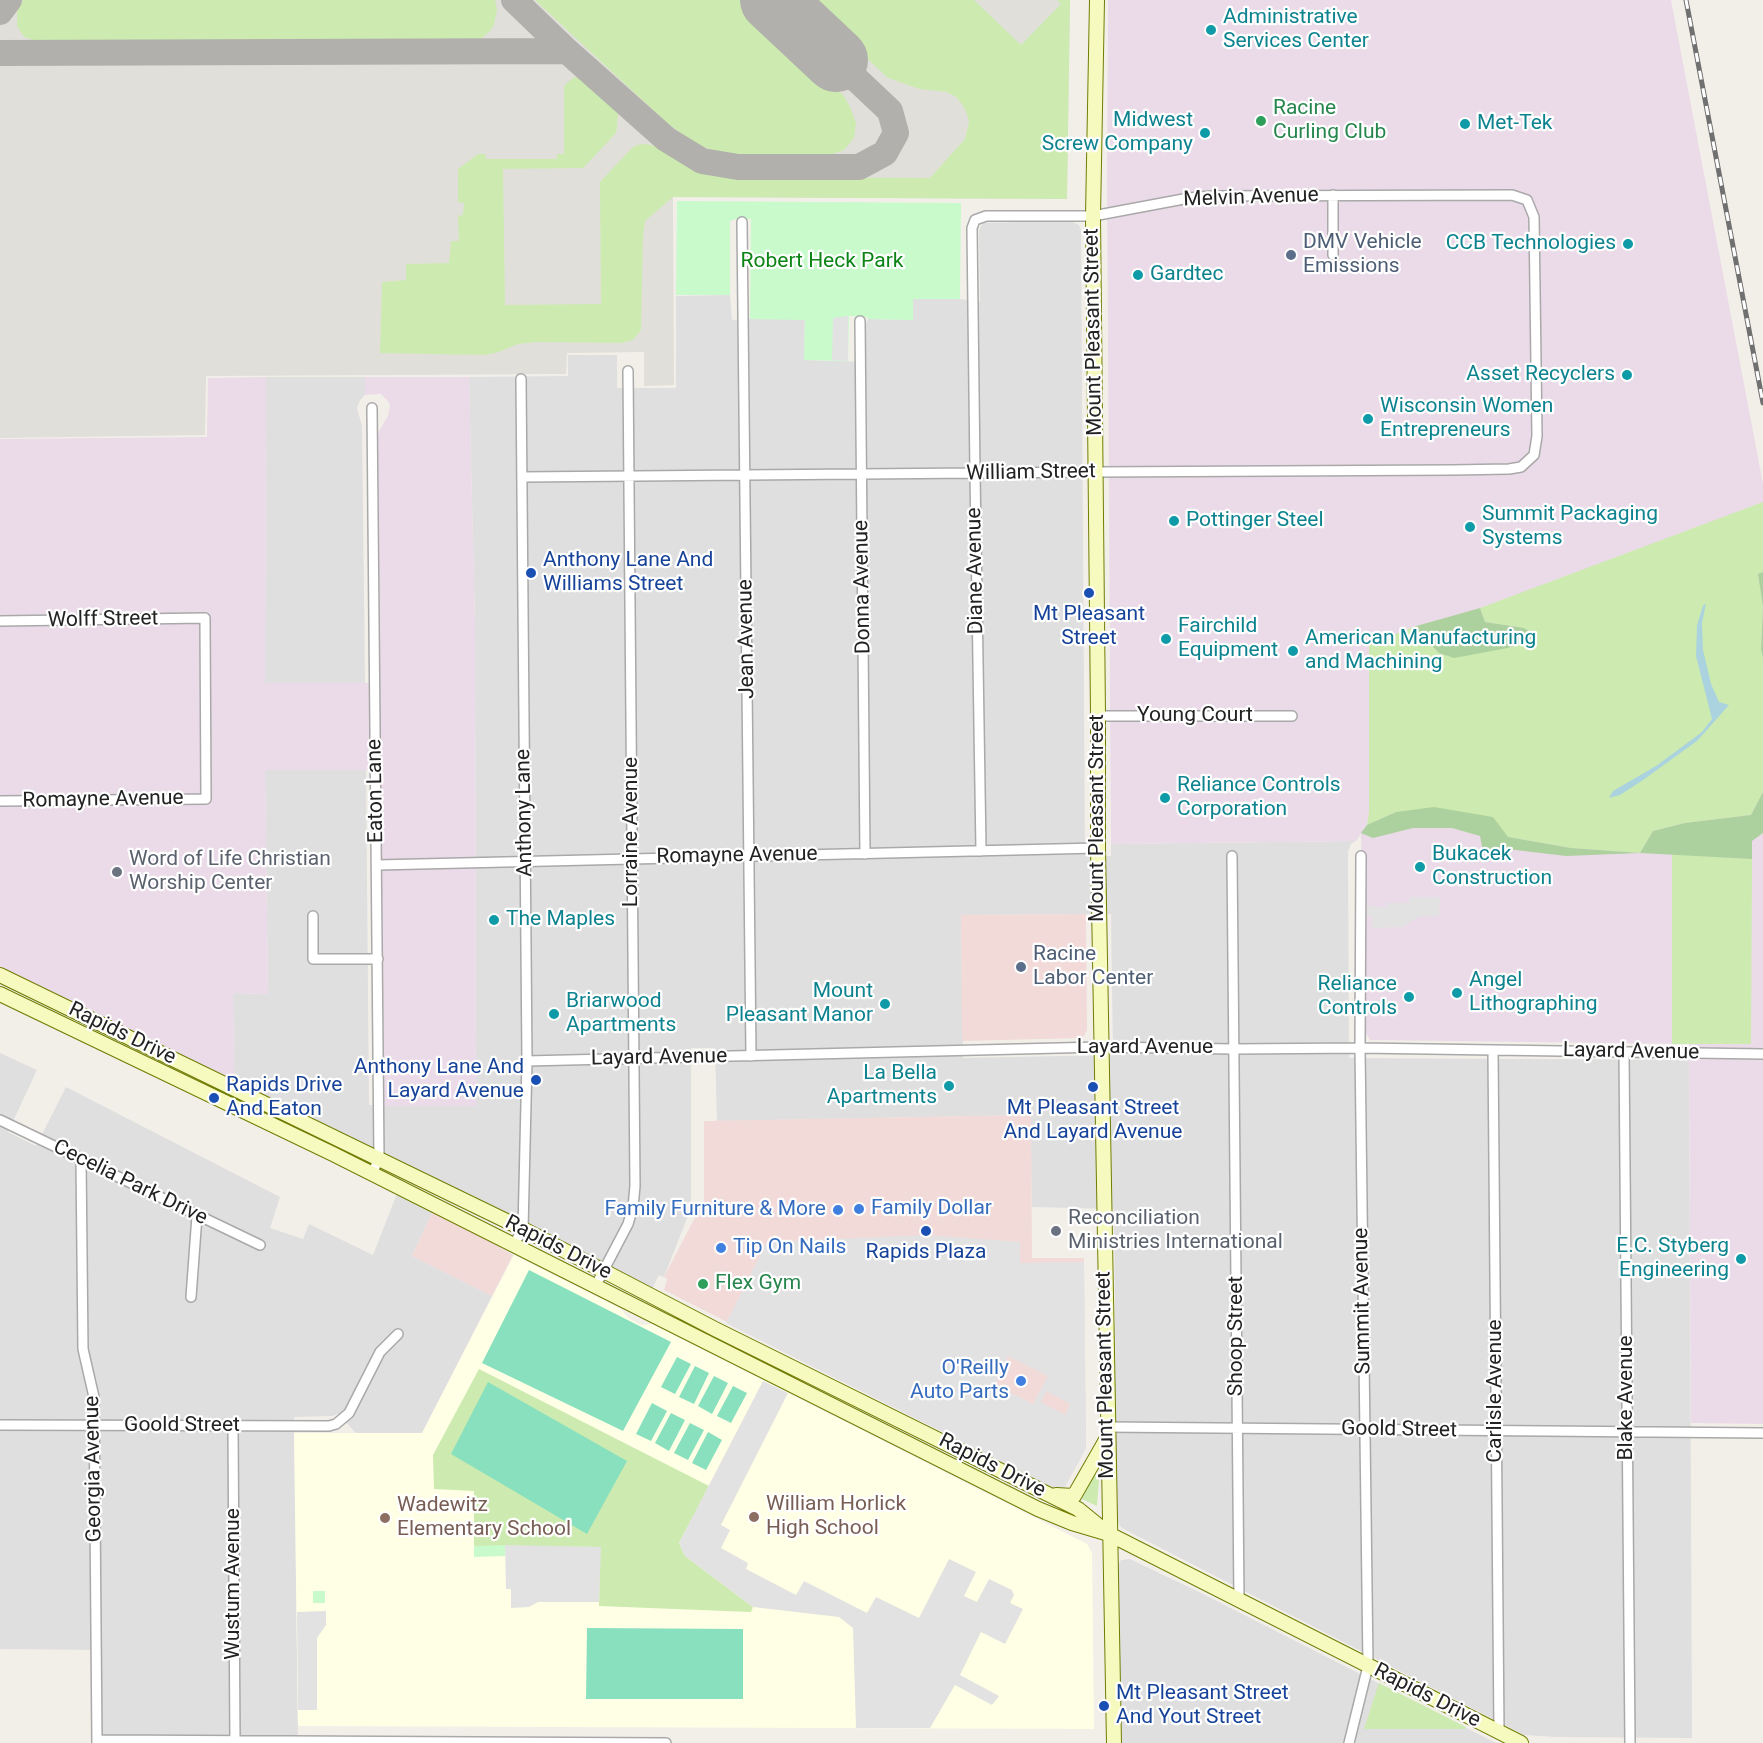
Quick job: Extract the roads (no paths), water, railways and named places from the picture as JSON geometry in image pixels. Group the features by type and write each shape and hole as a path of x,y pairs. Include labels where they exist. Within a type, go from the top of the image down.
{"street":[{"name":"Mount Pleasant Street","path":"1097,0 1093,216 1098,848 1114,1743"},
{"path":"1333,195 1333,255"},
{"name":"Melvin Avenue","path":"975,220 986,216 1093,216 1189,198 1512,195 1527,200 1534,216 1537,436 1534,455"},
{"name":"Diane Avenue","path":"975,220 972,228 981,851"},
{"name":"Jean Avenue","path":"742,222 751,1056"},
{"name":"Donna Avenue","path":"860,321 865,854"},
{"name":"Lorraine Avenue","path":"596,1286 628,1224 634,1199 628,371"},
{"name":"Anthony Lane","path":"514,1244 523,1229 527,1061 521,379"},
{"name":"Eaton Lane","path":"372,408 379,1158 372,1174"},
{"name":"William Street","path":"522,477 1509,469 1521,467 1534,455"},
{"name":"Wolff Street","path":"0,621 205,618 206,799"},
{"name":"Young Court","path":"1098,716 1292,716"},
{"name":"Romayne Avenue","path":"0,801 206,799"},
{"name":"Romayne Avenue","path":"377,865 1098,848"},
{"name":"Shoop Street","path":"1232,856 1239,1600"},
{"name":"Summit Avenue","path":"1349,1743 1368,1666 1360,1048 1361,856"},
{"path":"313,916 313,959 378,959"},
{"name":"Rapids Drive","path":"0,975 523,1229 715,1329 1078,1509 1109,1534"},
{"path":"6,996 19,984"},
{"name":"Rapids Drive","path":"6,996 514,1244 1038,1509 1072,1523 1109,1534 1516,1742"},
{"path":"42,1014 50,999"},
{"path":"99,1041 106,1026"},
{"name":"Layard Avenue","path":"527,1061 1100,1047 1763,1054"},
{"name":"Carlisle Avenue","path":"1493,1051 1499,1732"},
{"name":"Blake Avenue","path":"1624,1052 1630,1743"},
{"path":"172,1077 179,1062"},
{"path":"252,1115 259,1100"},
{"name":"Cecelia Park Drive","path":"0,1120 260,1245"},
{"name":"Georgia Avenue","path":"81,1159 84,1349 94,1398 95,1426 98,1742"},
{"path":"191,1297 197,1216"},
{"name":"Goold Street","path":"0,1425 329,1426 336,1424 349,1413 380,1352 398,1334"},
{"name":"Wustum Avenue","path":"232,1426 235,1742"},
{"name":"Goold Street","path":"1107,1433 1237,1428 1763,1433"},
{"path":"1046,1493 1074,1496 1107,1433"},
{"path":"98,1742 666,1743"}],"water":[{"path":"1706,603 1702,623 1703,650 1711,684 1719,702 1729,705 1697,741 1620,795 1609,798 1613,791 1656,766 1702,732 1712,719 1696,656 1697,625"}],"railway":[{"path":"1686,0 1763,403"}],"place":[{"name":"Administrative Services Center","path":"1211,30"},
{"name":"Racine Curling Club","path":"1261,121"},
{"name":"Met-Tek","path":"1465,124"},
{"name":"Midwest Screw Company","path":"1205,133"},
{"name":"CCB Technologies","path":"1628,244"},
{"name":"DMV Vehicle Emissions","path":"1291,255"},
{"name":"Gardtec","path":"1138,275"},
{"name":"Asset Recyclers","path":"1627,375"},
{"name":"Wisconsin Women Entrepreneurs","path":"1368,419"},
{"name":"Pottinger Steel","path":"1174,521"},
{"name":"Summit Packaging Systems","path":"1470,527"},
{"name":"Anthony Lane And Williams Street","path":"531,573"},
{"name":"Mt Pleasant Street","path":"1089,593"},
{"name":"Fairchild Equipment","path":"1166,639"},
{"name":"American Manufacturing and Machining","path":"1293,651"},
{"name":"Reliance Controls Corporation","path":"1165,798"},
{"name":"Bukacek Construction","path":"1420,867"},
{"name":"Word of Life Christian Worship Center","path":"117,872"},
{"name":"The Maples","path":"494,920"},
{"name":"Racine Labor Center","path":"1021,967"},
{"name":"Angel Lithographing","path":"1457,993"},
{"name":"Reliance Controls","path":"1409,997"},
{"name":"Mount Pleasant Manor","path":"885,1004"},
{"name":"Briarwood Apartments","path":"554,1014"},
{"name":"Anthony Lane And Layard Avenue","path":"536,1080"},
{"name":"La Bella Apartments","path":"949,1086"},
{"name":"Mt Pleasant Street And Layard Avenue","path":"1093,1087"},
{"name":"Rapids Drive And Eaton","path":"214,1098"},
{"name":"Family Dollar","path":"859,1209"},
{"name":"Family Furniture & More","path":"838,1210"},
{"name":"Rapids Plaza","path":"926,1231"},
{"name":"Reconciliation Ministries International","path":"1056,1231"},
{"name":"Tip On Nails","path":"721,1248"},
{"name":"E.C. Styberg Engineering","path":"1741,1259"},
{"name":"Flex Gym","path":"703,1284"},
{"name":"O'Reilly Auto Parts","path":"1021,1381"},
{"name":"William Horlick High School","path":"754,1517"},
{"name":"Wadewitz Elementary School","path":"385,1518"},
{"name":"Mt Pleasant Street And Yout Street","path":"1104,1706"}],"park label":[{"name":"Robert Heck Park","path":"822,262"}]}
